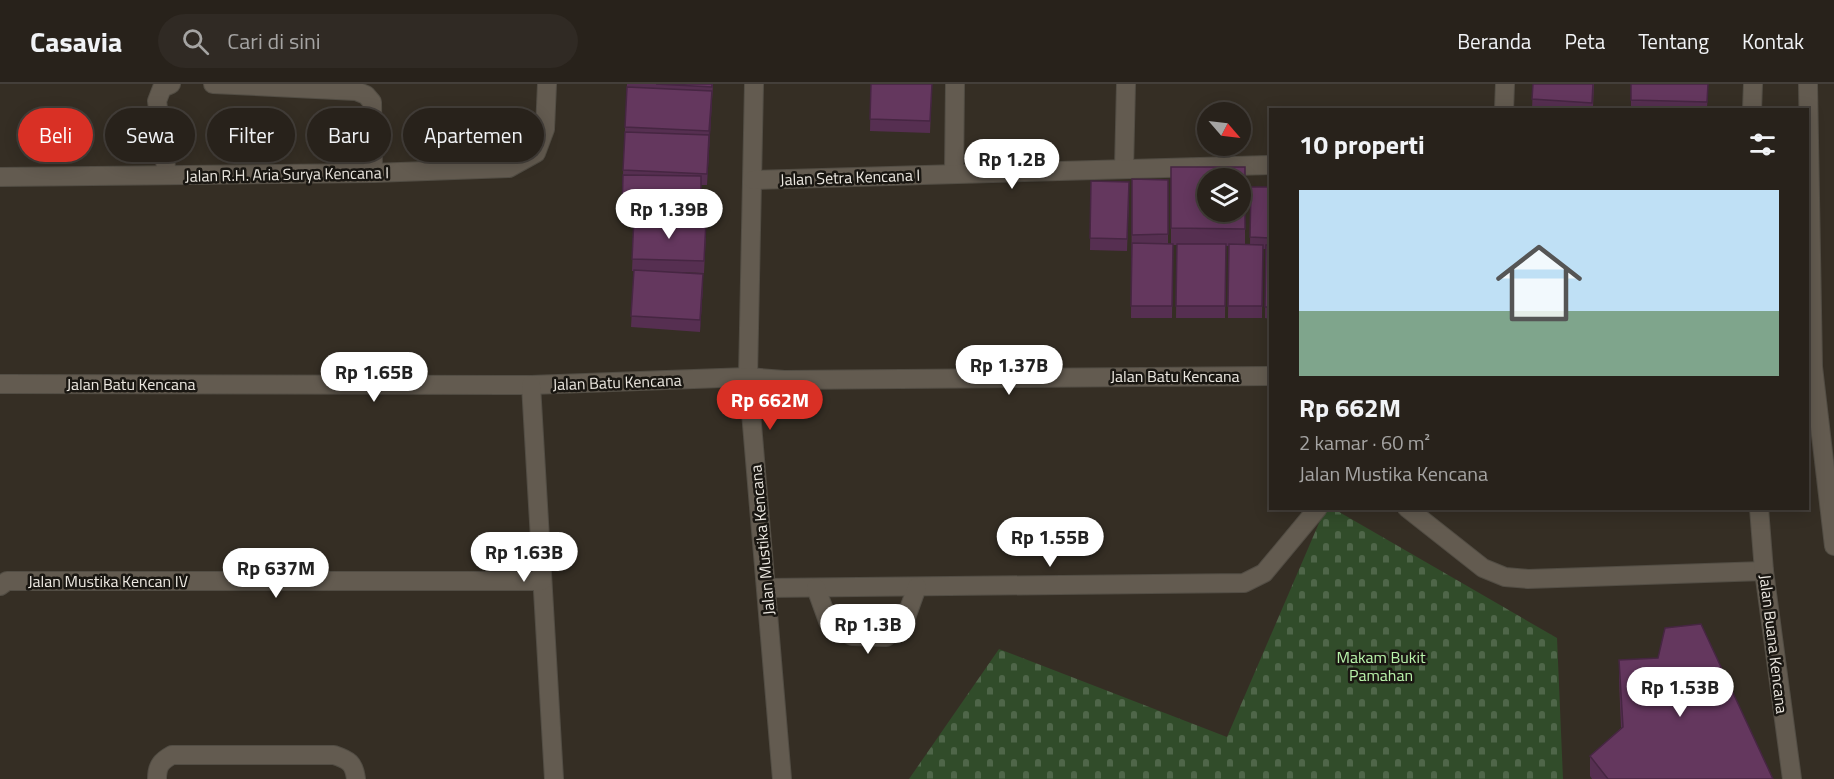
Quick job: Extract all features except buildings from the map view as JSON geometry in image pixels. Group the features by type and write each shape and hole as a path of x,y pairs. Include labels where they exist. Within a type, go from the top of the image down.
{"street":[{"path":"167,175 157,101 162,88 171,84"},
{"path":"213,84 356,92 366,96 372,102 374,173"},
{"name":"Jalan R.H. Aria Surya Kencana I","path":"0,177 374,173 510,168 536,153 545,129 547,84"},
{"name":"Jalan Mustika Kencana","path":"754,84 748,377 782,779"},
{"path":"954,174 955,84"},
{"path":"1124,169 1126,84"},
{"path":"1504,108 1505,84"},
{"path":"1752,108 1753,84"},
{"path":"1808,84 1808,108"},
{"path":"1809,141 1813,367 1834,546"},
{"name":"Jalan Setra Kencana I","path":"753,180 1269,165"},
{"name":"Jalan Batu Kencana","path":"0,384 531,385 748,377 796,380 1269,376"},
{"path":"531,385 554,779"},
{"path":"766,588 1244,583 1264,573 1316,510"},
{"path":"1410,510 1483,568 1505,577 1528,579 1764,571"},
{"name":"Jalan Buana Kencana","path":"1759,510 1764,571 1792,779"},
{"name":"Jalan Mustika Kencan IV","path":"0,585 7,581 542,580"},
{"path":"816,588 828,621 852,636 886,637 904,622 917,587"},
{"path":"157,779 157,768 163,760 172,755 334,755 348,760 355,768 356,779"}],"green space":[{"name":"Makam Bukit Pamahan","path":"1325,510 1336,510 1557,638 1563,779 909,779 999,649 1227,737"}]}
